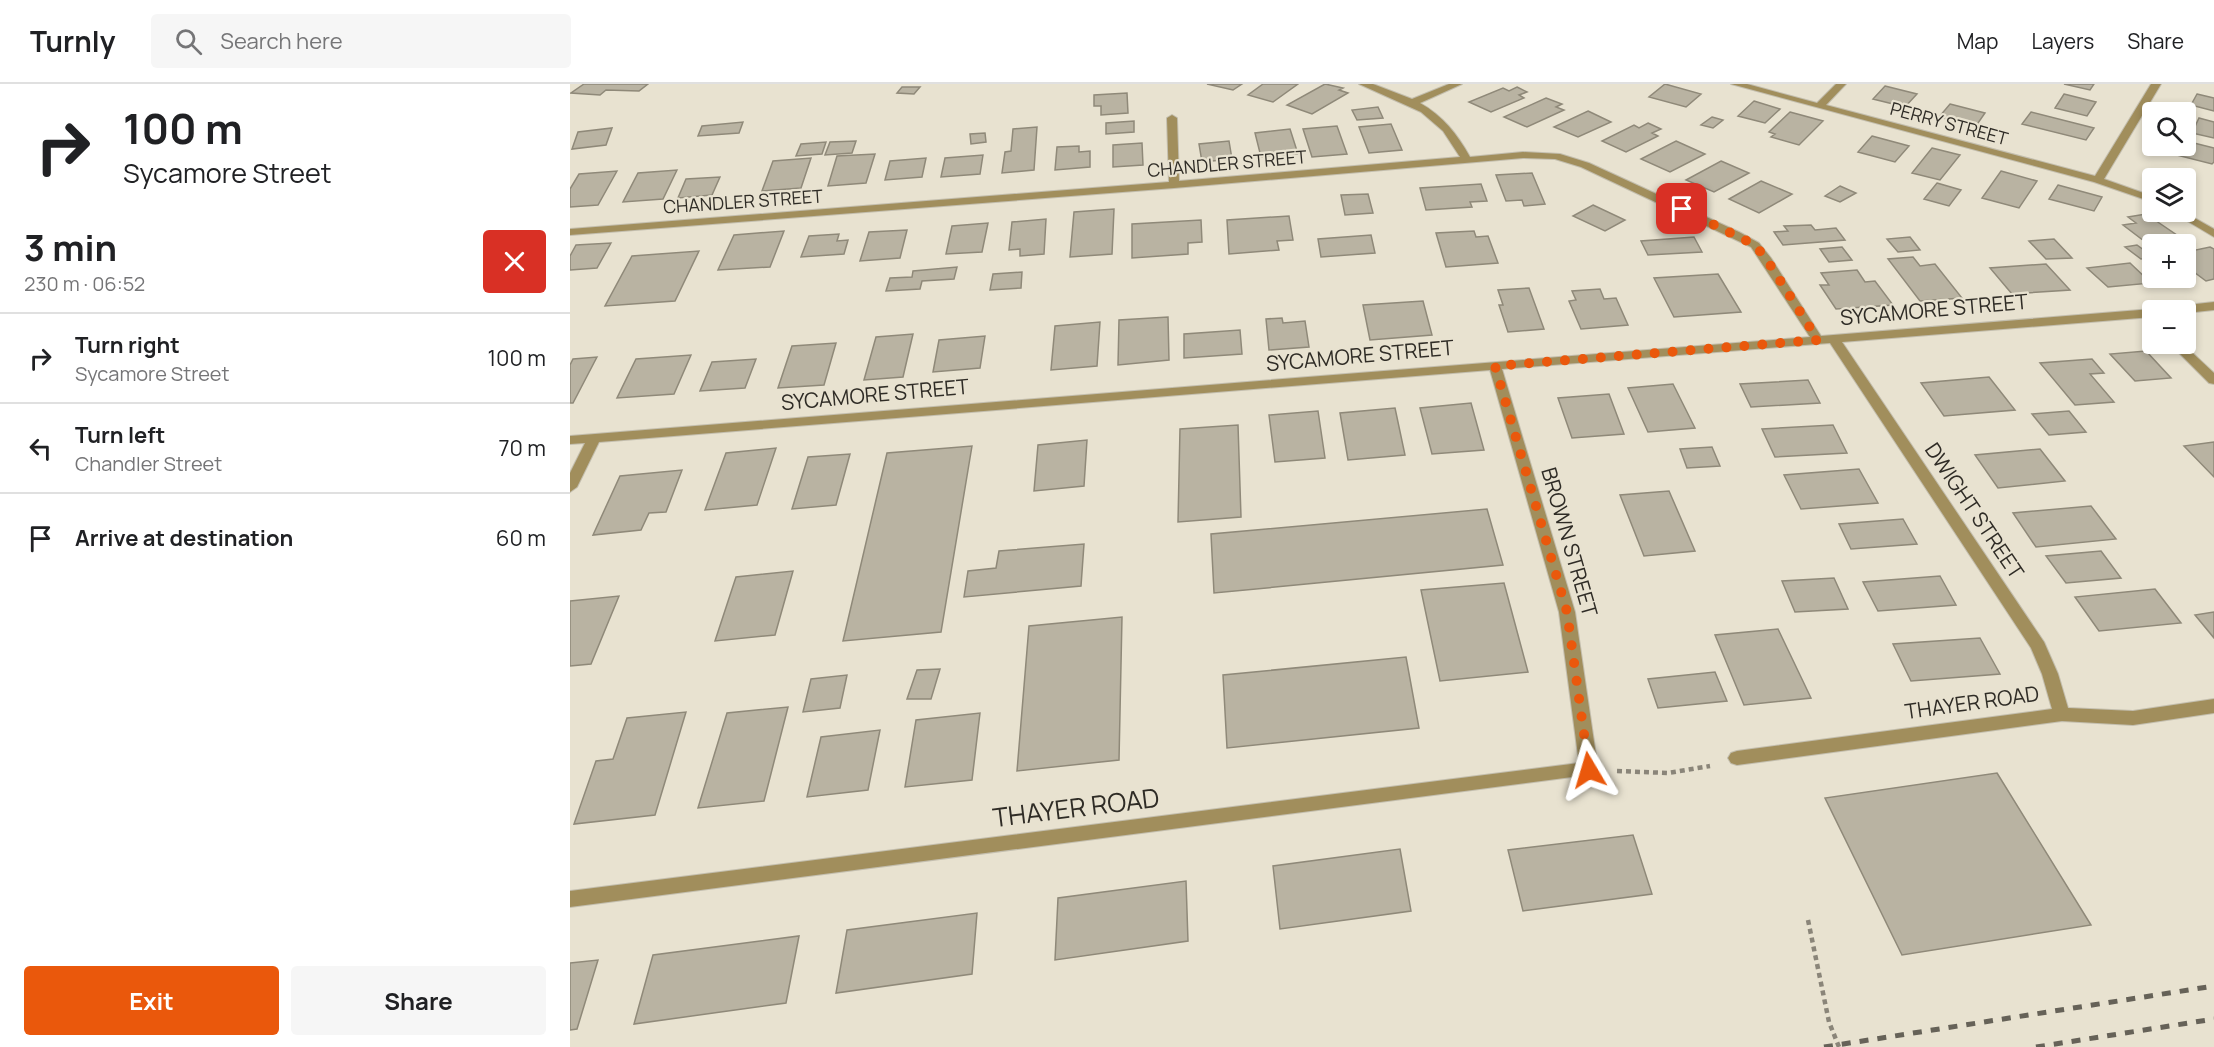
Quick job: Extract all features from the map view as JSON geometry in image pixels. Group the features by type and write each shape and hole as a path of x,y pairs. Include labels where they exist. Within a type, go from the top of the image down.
{"street":[{"path":"1364,84 1413,102 1439,118 1455,136 1466,159"},
{"path":"1413,102 1457,84"},
{"name":"PERRY STREET","path":"1736,84 2098,180 2142,195"},
{"path":"1819,106 1841,84"},
{"path":"2098,180 2156,84"},
{"path":"1172,118 1174,185"},
{"name":"CHANDLER STREET","path":"570,232 1174,185 1466,159 1523,155 1556,156 1575,162 1755,245 1818,340"},
{"path":"2194,222 2214,234"},
{"path":"2196,308 2214,306"},
{"name":"SYCAMORE STREET","path":"570,440 1818,340 2142,317"},
{"name":"DWIGHT STREET","path":"1834,339 2038,646 2050,674 2062,714"},
{"path":"2187,354 2214,380"},
{"name":"BROWN STREET","path":"1495,366 1567,612 1589,770"},
{"path":"570,487 594,438"},
{"name":"THAYER ROAD","path":"1737,758 2062,714 2133,718 2214,706"},
{"name":"THAYER ROAD","path":"570,898 1589,770"}],"path":[{"path":"1589,770 1668,773 1706,767 1737,758"},
{"path":"1808,920 1829,1022 1839,1047"}],"building":[{"path":"584,84 648,84 639,91 606,90 600,95 571,93"},
{"path":"1207,84 1242,84 1233,90"},
{"path":"1263,84 1298,84 1273,102 1248,95"},
{"path":"1325,84 1343,88 1339,90 1348,93 1312,114 1287,105"},
{"path":"1665,84 1701,94 1686,107 1649,97"},
{"path":"2064,84 2094,84 2090,90"},
{"path":"1885,86 1917,94 1905,107 1873,99"},
{"path":"902,87 920,87 914,94 897,93"},
{"path":"1517,87 1527,92 1519,95 1524,98 1491,112 1469,102 1503,88 1509,91"},
{"path":"1127,93 1128,113 1101,115 1101,106 1094,106 1094,95"},
{"path":"2064,94 2096,102 2087,116 2055,108"},
{"path":"2197,94 2214,98 2214,111 2196,106 2196,102 2193,102"},
{"path":"1546,98 1562,104 1556,107 1564,110 1527,127 1504,117"},
{"path":"1754,101 1780,109 1765,123 1738,116"},
{"path":"1950,104 1985,113 1976,126 1939,117"},
{"path":"1378,107 1383,118 1357,120 1352,110"},
{"path":"1588,111 1611,122 1578,137 1554,127"},
{"path":"1790,112 1823,121 1799,145 1771,137 1775,134 1769,132"},
{"path":"2031,112 2094,128 2086,140 2022,124"},
{"path":"1712,117 1723,120 1713,128 1701,125"},
{"path":"2199,118 2214,122 2214,138 2196,134"},
{"path":"1134,121 1134,132 1106,134 1106,123"},
{"path":"743,122 739,133 698,136 702,126"},
{"path":"1648,123 1661,129 1652,133 1658,136 1626,152 1602,141 1634,125 1639,128"},
{"path":"1391,124 1402,150 1369,153 1359,127"},
{"path":"1337,126 1347,154 1312,157 1303,129"},
{"path":"1037,127 1034,170 1002,173 1005,152 1011,151 1013,129"},
{"path":"612,128 606,145 572,149 578,132"},
{"path":"1290,129 1298,154 1261,157 1255,133"},
{"path":"985,133 986,142 971,144 970,134"},
{"path":"1872,136 1909,146 1895,162 1858,152"},
{"path":"856,141 852,153 825,155 830,142"},
{"path":"1229,141 1232,159 1202,162 1199,144"},
{"path":"1676,141 1705,154 1670,172 1641,159"},
{"path":"826,142 822,154 796,156 801,144"},
{"path":"1142,143 1143,165 1113,167 1113,145"},
{"path":"2196,144 2214,148 2212,164 2181,156 2196,156"},
{"path":"1079,146 1079,152 1090,151 1090,167 1055,170 1057,147"},
{"path":"1932,148 1960,155 1940,180 1912,173"},
{"path":"875,154 866,183 828,186 837,156"},
{"path":"983,155 980,174 941,177 945,158"},
{"path":"811,158 801,188 762,191 773,161"},
{"path":"926,158 922,177 885,180 890,161"},
{"path":"1721,161 1749,173 1714,192 1686,180"},
{"path":"677,170 663,199 623,202 638,173"},
{"path":"617,171 598,205 570,207 570,189 579,174"},
{"path":"2001,171 2037,181 2019,208 1982,198"},
{"path":"1532,173 1545,204 1524,206 1522,200 1506,201 1496,175"},
{"path":"720,177 712,195 678,198 686,179"},
{"path":"1761,181 1792,194 1759,213 1729,199"},
{"path":"1937,183 1961,190 1949,206 1924,199"},
{"path":"1481,184 1487,201 1470,202 1472,207 1426,210 1420,188"},
{"path":"2058,185 2102,197 2094,211 2049,199"},
{"path":"1840,186 1856,193 1840,202 1825,196"},
{"path":"1368,194 1373,213 1345,215 1341,195"},
{"path":"1593,205 1625,220 1605,231 1573,216"},
{"path":"1114,209 1112,254 1070,257 1074,212"},
{"path":"2142,215 2142,222 2158,222 2175,234 2142,234 2142,239 2123,225 2136,223 2128,217"},
{"path":"1289,216 1293,240 1277,241 1279,250 1229,254 1227,220"},
{"path":"1046,219 1044,254 1020,256 1020,249 1009,250 1012,222"},
{"path":"1201,220 1202,242 1188,243 1188,254 1132,258 1132,224"},
{"path":"988,223 982,252 946,254 952,226"},
{"path":"1811,225 1815,230 1836,228 1845,240 1783,245 1774,232 1788,231 1784,226"},
{"path":"907,230 900,258 860,261 869,232"},
{"path":"784,231 770,267 718,270 734,235"},
{"path":"1474,231 1476,237 1488,236 1498,263 1446,267 1436,233"},
{"path":"839,234 837,241 848,240 844,254 801,257 809,236"},
{"path":"1371,235 1375,253 1321,257 1318,239"},
{"path":"1694,237 1702,252 1648,255 1641,241"},
{"path":"1910,237 1920,250 1898,252 1887,239"},
{"path":"2054,239 2072,258 2046,259 2029,241"},
{"path":"611,243 597,268 570,270 570,256 576,245"},
{"path":"2137,245 2142,249 2142,259 2141,259 2125,247"},
{"path":"1842,247 1852,260 1829,262 1820,249"},
{"path":"2210,247 2214,249 2214,279 2206,281 2196,274 2196,250"},
{"path":"699,251 675,301 605,306 632,256"},
{"path":"1913,257 1920,266 1935,264 1962,298 1920,301 1888,259"},
{"path":"2130,263 2142,274 2142,284 2108,287 2087,268"},
{"path":"2046,264 2070,290 2012,294 1990,268"},
{"path":"957,267 954,279 922,281 920,289 886,291 890,278 912,277 913,271"},
{"path":"1857,270 1865,282 1875,281 1893,305 1836,309 1820,285 1829,285 1821,273"},
{"path":"1022,272 1021,288 990,290 993,274"},
{"path":"1718,274 1741,312 1674,317 1654,278"},
{"path":"1529,288 1544,329 1508,332 1499,305 1503,305 1498,290"},
{"path":"1600,289 1604,299 1616,298 1628,325 1581,329 1569,301 1576,300 1572,291"},
{"path":"1423,301 1432,335 1370,340 1363,305"},
{"path":"1168,317 1169,360 1118,365 1119,320"},
{"path":"1282,318 1283,323 1305,321 1309,347 1269,350 1266,319"},
{"path":"1100,322 1097,366 1051,370 1055,326"},
{"path":"1240,330 1242,354 1184,358 1184,334"},
{"path":"913,334 903,377 864,380 876,337"},
{"path":"985,336 980,368 933,372 939,340"},
{"path":"836,343 824,385 778,388 792,346"},
{"path":"2142,351 2142,354 2149,354 2171,378 2135,381 2110,354"},
{"path":"691,355 674,394 617,398 636,359"},
{"path":"597,357 573,403 570,403 570,365 573,359"},
{"path":"756,359 745,388 700,391 712,362"},
{"path":"2092,359 2104,373 2090,374 2114,402 2075,405 2040,363"},
{"path":"1989,377 2015,410 1944,416 1921,383"},
{"path":"1808,380 1820,403 1751,407 1740,384"},
{"path":"1673,384 1695,428 1648,432 1628,388"},
{"path":"1609,394 1624,434 1572,438 1558,398"},
{"path":"1471,403 1484,450 1432,454 1420,408"},
{"path":"1395,408 1405,455 1348,460 1340,413"},
{"path":"1318,411 1325,458 1275,462 1269,415"},
{"path":"2069,411 2086,432 2049,435 2032,414"},
{"path":"1238,425 1241,517 1178,522 1180,429"},
{"path":"1833,425 1847,453 1775,457 1762,429"},
{"path":"1087,440 1084,486 1034,491 1038,445"},
{"path":"2214,442 2214,477 2184,446"},
{"path":"972,446 941,632 843,641 887,453"},
{"path":"1712,447 1720,466 1687,468 1680,449"},
{"path":"776,448 757,505 705,510 726,453"},
{"path":"2040,449 2065,481 1998,488 1975,455"},
{"path":"850,454 836,505 792,509 808,457"},
{"path":"1859,469 1878,503 1801,509 1784,475"},
{"path":"682,470 666,512 649,513 641,530 593,535 620,476"},
{"path":"1669,491 1695,551 1644,556 1620,495"},
{"path":"2091,506 2116,539 2036,547 2013,513"},
{"path":"1487,509 1503,565 1214,593 1211,534"},
{"path":"1903,519 1917,544 1851,549 1839,524"},
{"path":"1084,544 1081,586 964,597 968,571 996,568 999,551"},
{"path":"2101,551 2121,578 2066,583 2046,556"},
{"path":"793,571 775,635 715,641 736,577"},
{"path":"1940,576 1956,605 1878,611 1863,582"},
{"path":"1834,578 1848,609 1795,612 1782,581"},
{"path":"1504,583 1528,672 1440,681 1421,590"},
{"path":"2155,589 2181,623 2099,631 2075,597"},
{"path":"619,596 591,664 570,666 570,601"},
{"path":"2214,612 2214,638 2195,615"},
{"path":"1122,617 1119,760 1017,771 1029,626"},
{"path":"1778,629 1811,698 1744,705 1715,635"},
{"path":"1980,638 2000,674 1911,681 1893,644"},
{"path":"1406,657 1419,728 1227,748 1223,675"},
{"path":"940,669 931,699 907,699 917,670"},
{"path":"1715,672 1727,701 1658,708 1648,679"},
{"path":"847,675 840,708 803,712 811,679"},
{"path":"788,707 764,801 698,808 727,713"},
{"path":"686,712 655,815 574,824 596,761 613,759 627,718"},
{"path":"980,713 972,780 905,787 916,720"},
{"path":"880,730 868,790 807,797 821,737"},
{"path":"1997,773 2091,925 1902,955 1825,798"},
{"path":"1633,835 1652,894 1523,911 1508,850"},
{"path":"1400,849 1411,911 1280,929 1273,866"},
{"path":"1186,881 1188,941 1055,960 1058,898"},
{"path":"977,913 972,974 836,993 847,930"},
{"path":"799,936 786,1003 634,1024 653,955"},
{"path":"598,960 577,1029 570,1030 570,963"}],"railway":[{"path":"1824,1047 2214,986"},
{"path":"2036,1047 2214,1019"}],"route":[{"path":"1589,770 1579,688 1572,655 1571,629 1495,366 1818,340 1755,245 1682,209"}]}
